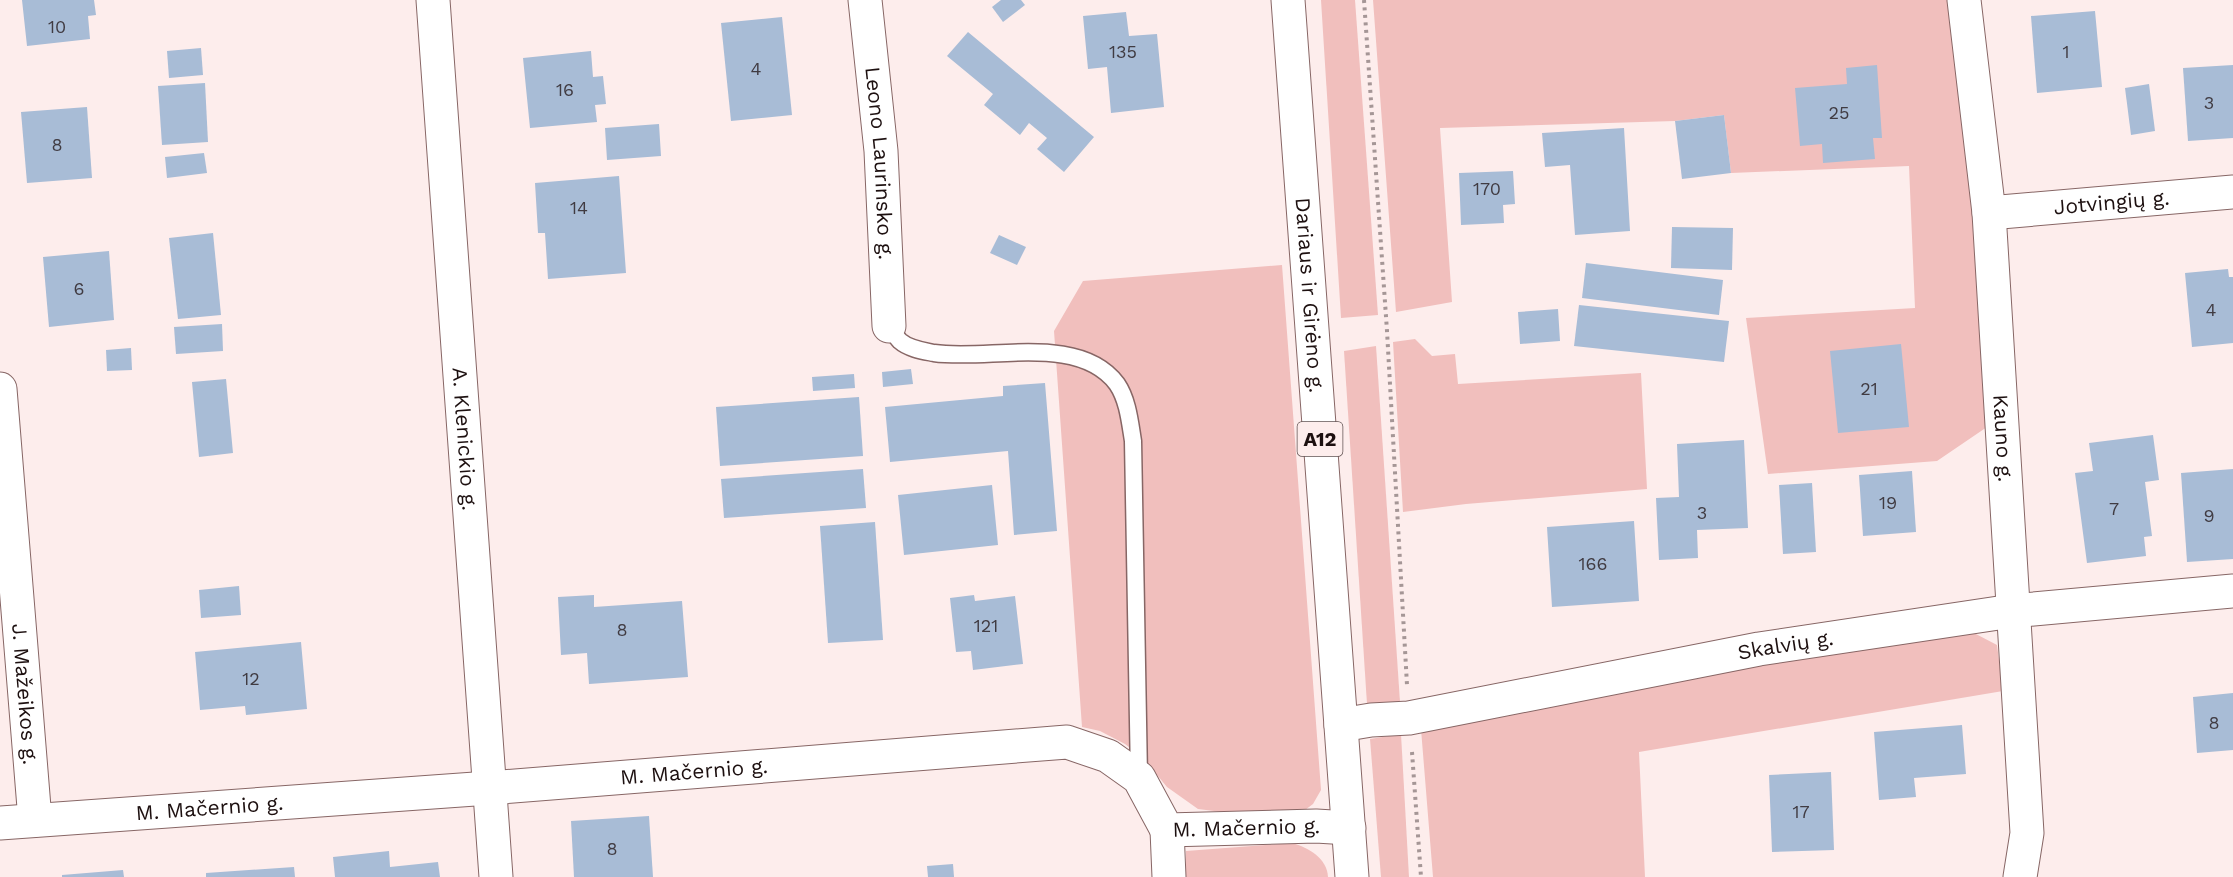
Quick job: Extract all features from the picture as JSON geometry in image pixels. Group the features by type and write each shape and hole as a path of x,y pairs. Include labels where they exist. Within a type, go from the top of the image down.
{"main road":[{"name":"A. Klenickio g.","path":"433,0 496,877"},
{"name":"Leono Laurinsko g.","path":"865,0 881,151 890,326"},
{"name":"Dariaus ir Girėno g.","path":"1288,0 1352,877"},
{"name":"Kauno g.","path":"1964,0 1989,213 2026,833 2020,877"},
{"name":"Jotvingių g.","path":"1989,213 2233,192"},
{"name":"J. Mažeikos g.","path":"0,389 35,819"},
{"name":"Skalvių g.","path":"1341,725 1371,720 1409,718 1759,649 2012,611 2233,591"},
{"name":"M. Mačernio g.","path":"0,823 489,788 1067,742 1108,756 1139,778 1167,830 1316,826 1349,828"},
{"path":"1167,830 1169,877"}],"lane":[{"path":"890,326 902,342 920,350 938,353 1037,353 1078,357 1102,369 1118,386 1128,413 1132,441 1139,778"}],"path":[{"path":"1364,0 1421,877"}],"shaded area":[{"path":"1321,0 1355,0 1378,315 1341,318"},
{"path":"1373,0 1952,0 1973,163 1987,427 1937,461 1768,474 1746,318 1915,308 1909,166 1731,173 1724,115 1675,121 1440,128 1452,302 1396,312"},
{"path":"1282,265 1321,790 1313,804 1301,813 1230,813 1198,809 1167,787 1143,758 1125,744 1100,731 1082,727 1054,331 1083,281"},
{"path":"1415,339 1432,356 1455,354 1458,384 1641,373 1647,489 1466,504 1403,512 1393,342"},
{"path":"1376,346 1400,702 1367,704 1344,351"},
{"path":"1974,633 1997,645 2003,691 1639,752 1645,877 1433,877 1421,729 1783,661"},
{"path":"1401,734 1409,877 1381,877 1370,739"},
{"path":"1292,843 1305,848 1321,859 1328,877 1186,877 1186,851"}],"building":[{"path":"22,0 94,0 96,15 88,16 90,39 27,46"},
{"path":"1001,0 1021,0 1025,5 1003,22 992,7"},
{"path":"2095,11 2102,87 2037,93 2031,16"},
{"path":"1126,12 1129,36 1157,34 1164,107 1111,113 1107,67 1088,69 1083,16"},
{"path":"782,17 792,115 731,121 721,23"},
{"path":"968,32 1094,137 1064,172 1037,149 1047,138 1029,123 1020,135 984,105 993,94 947,56"},
{"path":"201,48 203,75 169,78 167,51"},
{"path":"591,51 593,77 603,76 606,104 595,105 597,122 530,128 523,58"},
{"path":"1877,65 1882,138 1873,138 1875,159 1823,163 1822,144 1800,146 1795,88 1847,84 1846,68"},
{"path":"2233,65 2233,138 2188,141 2183,68"},
{"path":"205,83 208,142 162,145 158,86"},
{"path":"2149,84 2155,131 2131,135 2125,88"},
{"path":"87,107 92,178 27,183 21,112"},
{"path":"1724,115 1731,173 1682,179 1675,121"},
{"path":"659,124 661,156 607,160 605,128"},
{"path":"1624,128 1630,231 1575,235 1570,165 1545,167 1542,133"},
{"path":"204,153 207,173 167,178 165,157"},
{"path":"1513,171 1515,204 1503,205 1504,223 1461,225 1459,173"},
{"path":"619,176 626,273 548,279 545,233 538,233 535,183"},
{"path":"1672,227 1733,228 1732,270 1671,268"},
{"path":"213,233 221,315 178,319 169,238"},
{"path":"999,235 1026,247 1017,265 990,253"},
{"path":"109,251 114,320 49,327 43,257"},
{"path":"1586,263 1723,280 1719,315 1582,298"},
{"path":"2228,269 2229,277 2233,277 2233,343 2192,347 2185,273"},
{"path":"1579,305 1729,321 1724,362 1574,346"},
{"path":"1558,309 1560,341 1520,344 1518,312"},
{"path":"222,324 223,351 176,354 174,327"},
{"path":"1901,344 1909,427 1838,433 1830,351"},
{"path":"131,348 132,370 107,371 106,350"},
{"path":"911,369 913,384 883,387 882,372"},
{"path":"854,374 855,388 813,391 812,377"},
{"path":"226,379 233,453 199,457 192,382"},
{"path":"1045,383 1057,531 1014,535 1008,451 890,462 885,407 1003,396 1003,386"},
{"path":"859,397 863,456 720,466 716,407"},
{"path":"2153,435 2159,480 2145,482 2152,536 2144,537 2146,556 2087,563 2075,473 2093,471 2089,443"},
{"path":"1744,440 1748,528 1697,530 1698,558 1659,560 1656,498 1679,497 1677,444"},
{"path":"863,469 866,508 724,518 721,479"},
{"path":"2233,469 2233,559 2187,562 2181,473"},
{"path":"1912,471 1916,532 1863,536 1859,475"},
{"path":"1812,483 1816,552 1783,554 1779,485"},
{"path":"992,485 998,545 904,555 898,495"},
{"path":"1634,521 1639,601 1552,607 1547,527"},
{"path":"875,522 883,640 828,643 820,526"},
{"path":"239,586 241,615 201,618 199,590"},
{"path":"594,595 594,607 682,601 688,677 589,684 587,653 561,655 558,597"},
{"path":"974,595 975,601 1015,596 1023,664 973,670 971,651 956,652 950,598"},
{"path":"301,642 307,709 246,715 245,706 200,710 195,652"},
{"path":"2233,693 2233,750 2197,753 2193,697"},
{"path":"1962,725 1966,774 1914,778 1916,797 1879,800 1874,732"},
{"path":"1831,772 1834,850 1772,852 1769,775"},
{"path":"649,816 653,877 574,877 571,821"},
{"path":"389,851 390,867 438,862 440,877 335,877 333,857"},
{"path":"953,864 954,877 928,877 927,866"},
{"path":"294,867 295,877 206,877 206,873"},
{"path":"123,870 124,877 62,877 62,875"}]}
